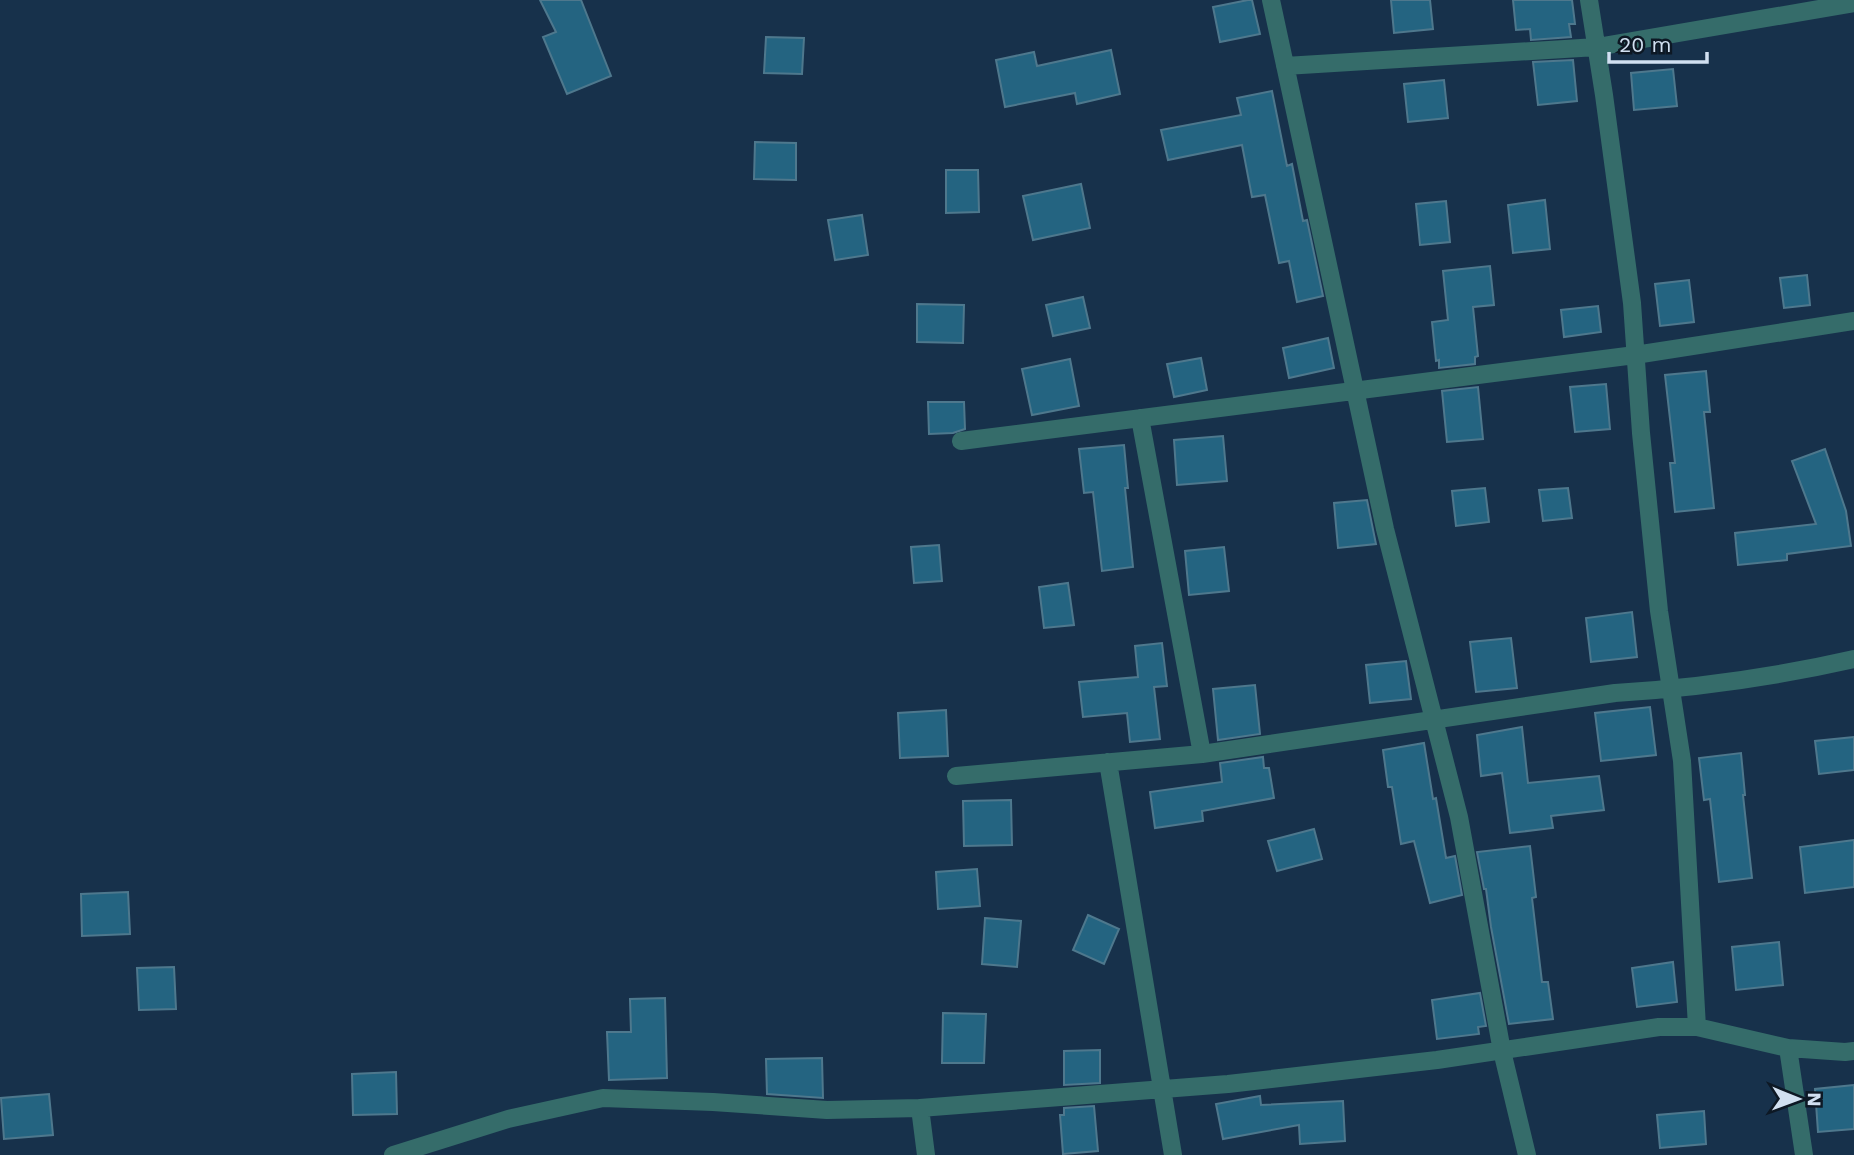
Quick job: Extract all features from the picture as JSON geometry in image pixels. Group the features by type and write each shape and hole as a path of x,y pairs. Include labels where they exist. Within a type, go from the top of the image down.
{"street":[{"path":"1271,0 1385,529 1459,817 1502,1051 1527,1155"},
{"path":"1589,0 1632,303 1641,433 1659,611 1682,761 1697,1027"},
{"path":"1285,66 1597,47 1854,4"},
{"path":"961,441 1635,355 1854,321"},
{"path":"1140,418 1202,754"},
{"path":"956,776 1202,754 1615,693 1671,689 1796,672 1854,659"},
{"path":"1108,762 1173,1155"},
{"path":"393,1155 508,1119 603,1098 827,1110 920,1108 1280,1078 1437,1060 1659,1027 1697,1027 1788,1048 1854,1051"},
{"path":"1788,1048 1804,1155"},
{"path":"920,1108 926,1155"}],"building":[{"path":"540,0 581,0 611,76 567,94 543,37 556,32"},
{"path":"1252,0 1260,34 1220,42 1213,7"},
{"path":"1391,0 1430,0 1433,29 1394,33"},
{"path":"1513,0 1572,0 1575,24 1569,24 1571,37 1531,40 1530,29 1516,30"},
{"path":"766,37 804,38 802,74 764,73"},
{"path":"1111,50 1120,94 1077,104 1075,93 1005,107 996,60 1034,52 1037,66"},
{"path":"1573,60 1577,101 1538,105 1533,62"},
{"path":"1673,69 1677,106 1634,110 1631,73"},
{"path":"1444,80 1448,118 1408,122 1404,84"},
{"path":"1272,91 1287,166 1292,164 1303,221 1307,220 1323,296 1297,302 1289,261 1279,263 1265,195 1252,197 1242,145 1168,160 1161,130 1241,115 1237,98"},
{"path":"755,142 796,143 796,180 754,179"},
{"path":"946,170 978,170 979,212 946,213"},
{"path":"1081,184 1090,228 1033,240 1023,196"},
{"path":"1545,200 1550,249 1513,253 1508,205"},
{"path":"1446,201 1450,242 1420,245 1416,204"},
{"path":"862,215 868,255 835,260 828,220"},
{"path":"1490,266 1494,305 1473,307 1478,356 1475,357 1475,364 1439,368 1432,322 1448,320 1443,271"},
{"path":"1807,275 1810,305 1784,308 1780,278"},
{"path":"1689,280 1694,322 1660,326 1655,284"},
{"path":"1083,297 1090,328 1053,336 1046,305"},
{"path":"917,304 964,305 963,343 917,342"},
{"path":"1598,306 1601,332 1564,337 1561,310"},
{"path":"1328,338 1334,368 1289,378 1283,348"},
{"path":"1201,358 1207,390 1174,397 1167,364"},
{"path":"1070,359 1079,406 1032,415 1022,369"},
{"path":"1706,371 1710,412 1704,412 1714,508 1675,512 1670,463 1675,463 1665,375"},
{"path":"1606,384 1610,429 1575,432 1570,387"},
{"path":"1478,387 1483,439 1447,442 1442,391"},
{"path":"928,402 964,402 965,429 953,433 929,434"},
{"path":"1223,436 1227,481 1177,485 1174,440"},
{"path":"1124,445 1128,488 1125,488 1133,567 1102,571 1093,492 1084,493 1079,449"},
{"path":"1825,449 1846,511 1851,546 1787,554 1787,560 1738,565 1735,533 1816,524 1792,461"},
{"path":"1485,488 1489,522 1456,526 1452,491"},
{"path":"1568,488 1572,518 1543,521 1539,490"},
{"path":"1367,500 1376,544 1338,548 1334,503"},
{"path":"939,545 942,581 914,583 911,547"},
{"path":"1224,547 1229,591 1189,595 1185,551"},
{"path":"1068,583 1074,625 1044,628 1039,587"},
{"path":"1632,612 1637,657 1591,662 1586,618"},
{"path":"1511,638 1517,688 1476,692 1470,642"},
{"path":"1162,643 1167,686 1154,687 1160,739 1130,742 1127,713 1083,717 1079,682 1138,677 1135,646"},
{"path":"1406,661 1411,699 1370,703 1366,665"},
{"path":"1255,685 1260,734 1218,740 1213,689"},
{"path":"1650,707 1656,755 1601,761 1595,713"},
{"path":"946,710 948,756 900,758 898,713"},
{"path":"1522,727 1528,783 1599,776 1604,810 1551,816 1553,828 1510,833 1502,773 1481,776 1477,735"},
{"path":"1854,737 1854,770 1819,774 1815,741"},
{"path":"1424,743 1446,858 1455,856 1462,895 1430,903 1414,841 1401,844 1383,750"},
{"path":"1741,753 1752,878 1719,882 1710,799 1704,800 1699,758"},
{"path":"1263,757 1264,768 1269,768 1274,798 1202,811 1203,821 1155,828 1150,792 1222,782 1220,763"},
{"path":"1011,800 1012,845 964,846 963,801"},
{"path":"1314,829 1322,859 1277,871 1268,841"},
{"path":"1854,840 1854,887 1805,893 1800,847"},
{"path":"1530,846 1536,897 1532,898 1542,982 1548,982 1553,1019 1509,1024 1477,852"},
{"path":"977,869 980,906 938,909 936,872"},
{"path":"128,892 130,934 82,936 81,894"},
{"path":"1088,915 1119,929 1104,964 1073,950"},
{"path":"985,918 1021,921 1017,967 982,964"},
{"path":"1779,942 1783,985 1736,990 1732,947"},
{"path":"1673,962 1677,1002 1637,1007 1632,968"},
{"path":"174,967 176,1009 139,1010 137,968"},
{"path":"1480,993 1486,1026 1478,1027 1479,1034 1437,1039 1432,1000"},
{"path":"665,998 667,1078 609,1080 607,1032 631,1032 630,999"},
{"path":"943,1013 986,1014 984,1063 942,1063"},
{"path":"1100,1050 1100,1083 1064,1085 1064,1051"},
{"path":"822,1058 823,1098 767,1094 766,1059"},
{"path":"396,1072 397,1114 353,1115 352,1074"},
{"path":"1854,1085 1854,1129 1818,1132 1815,1089"},
{"path":"49,1094 53,1135 4,1139 1,1098"},
{"path":"1260,1096 1261,1105 1343,1101 1345,1141 1300,1144 1299,1125 1223,1139 1216,1104"},
{"path":"1094,1106 1098,1151 1063,1154 1060,1115 1064,1115 1064,1108"},
{"path":"1704,1111 1706,1144 1660,1148 1657,1115"}]}
